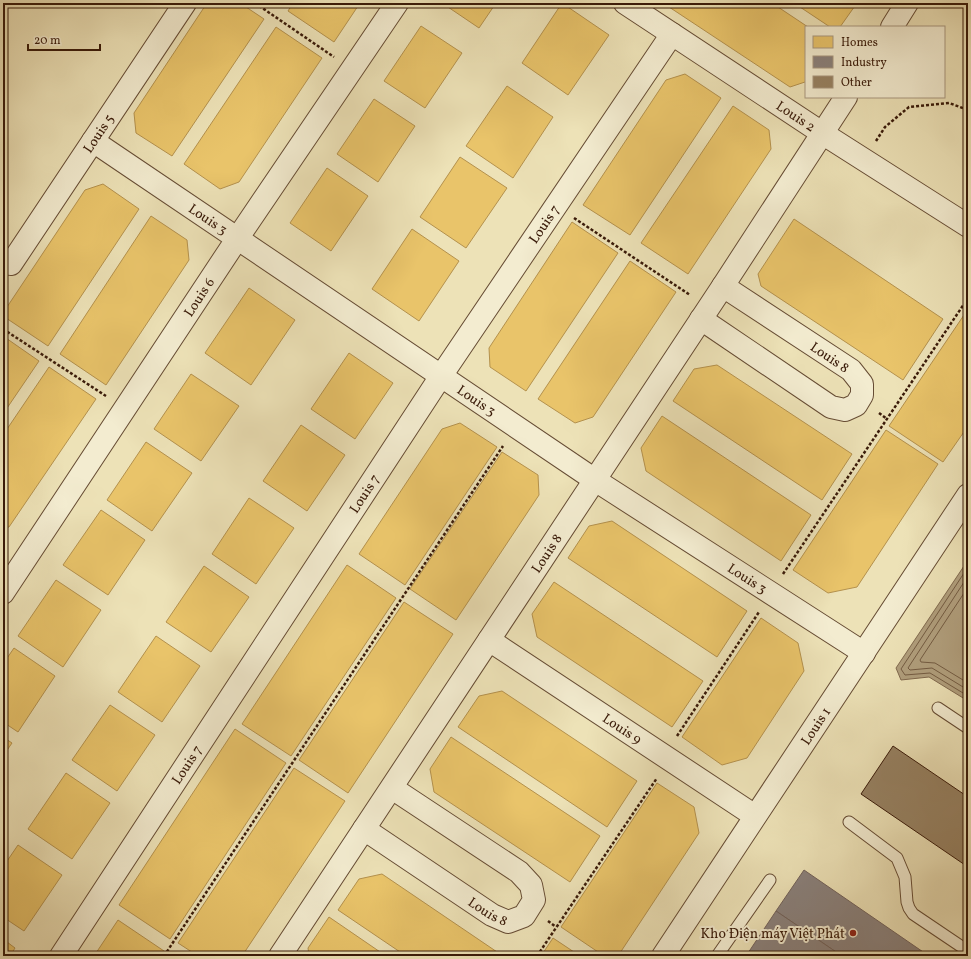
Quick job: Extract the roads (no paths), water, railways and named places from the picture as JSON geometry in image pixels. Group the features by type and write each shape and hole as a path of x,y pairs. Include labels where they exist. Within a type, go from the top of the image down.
{"street":[{"name":"Louis 5","path":"11,264 185,3"},
{"name":"Louis 6","path":"3,593 237,239 397,3"},
{"name":"Louis 2","path":"625,3 822,133 968,226"},
{"path":"893,26 907,3"},
{"name":"Louis 7","path":"61,956 441,376 672,34"},
{"name":"Louis 8","path":"280,956 845,98"},
{"name":"Louis 3","path":"93,141 595,480 864,652"},
{"name":"Louis 8","path":"701,319 831,407 845,410 856,405 862,395 862,384 851,370 722,286"},
{"name":"Louis 1","path":"663,956 968,495"},
{"name":"Louis 9","path":"489,640 755,816"},
{"name":"Louis 8","path":"364,829 492,915 508,922 524,916 534,900 530,885 519,872 392,788"}],"lane":[{"path":"938,708 968,728"},
{"path":"849,822 897,858 905,877 909,908 913,914 968,951"},
{"path":"717,956 770,880"}],"water":[{"path":"968,560 968,701 929,677 901,680 896,668"}],"place":[{"name":"Kho Điện máy Việt Phát","path":"853,933"}]}
